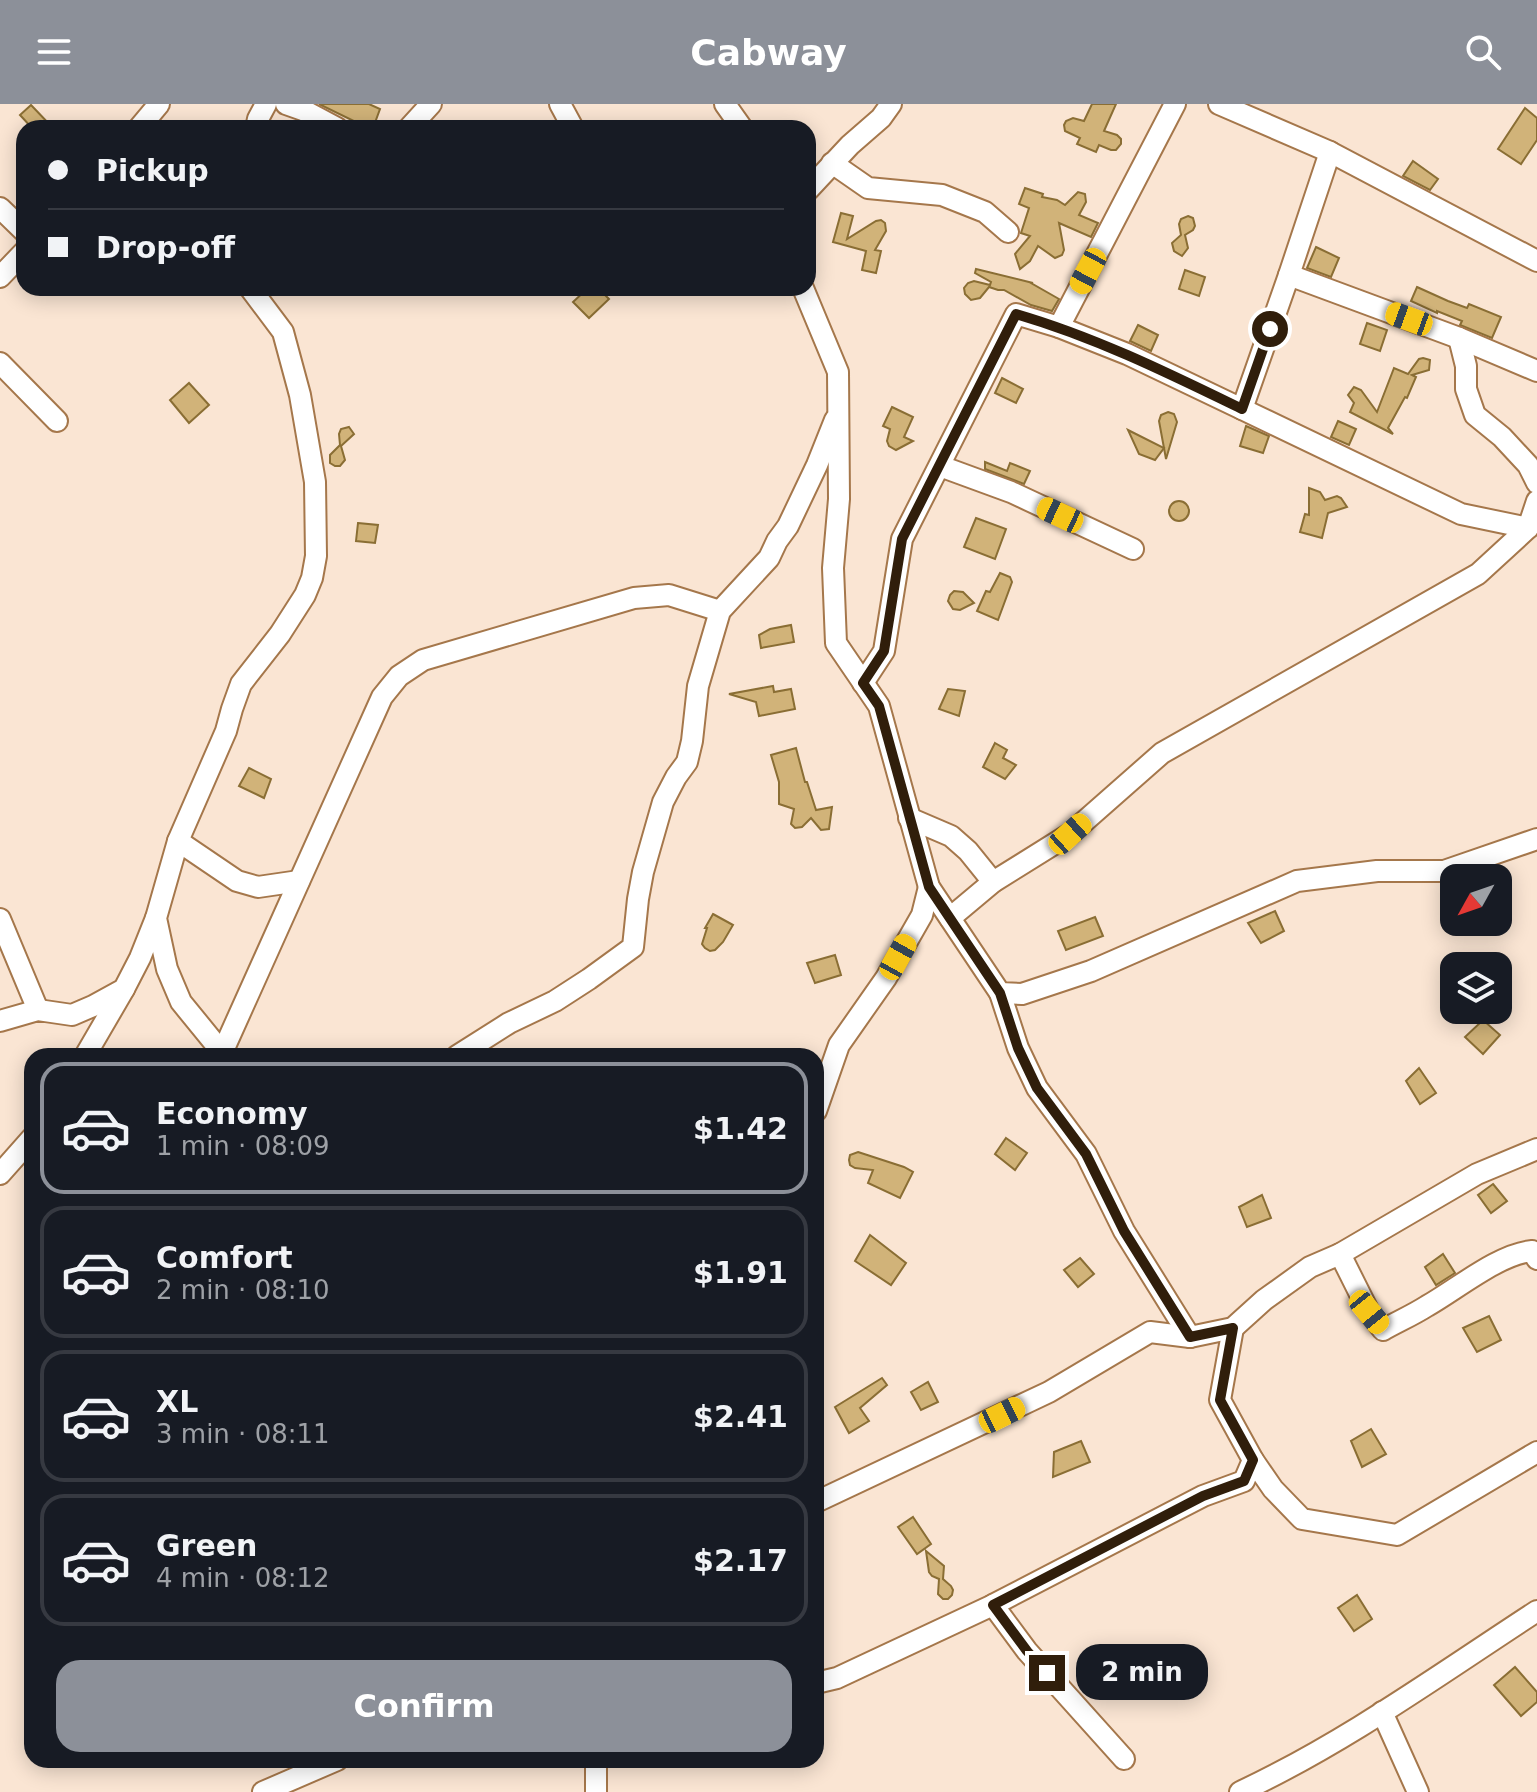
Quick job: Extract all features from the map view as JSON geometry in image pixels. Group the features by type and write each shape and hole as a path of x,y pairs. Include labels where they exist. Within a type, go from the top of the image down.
{"street":[{"path":"146,120 159,104"},
{"path":"286,104 322,120"},
{"path":"416,120 431,104"},
{"path":"816,182 832,163 881,118 891,104"},
{"path":"1059,327 1175,104"},
{"path":"1219,104 1330,152 1537,261"},
{"path":"1242,409 1330,152"},
{"path":"832,163 868,188 942,195 956,200 985,212 1008,232"},
{"path":"0,208 16,223"},
{"path":"0,277 16,260"},
{"path":"1289,275 1459,338 1537,371"},
{"path":"90,1048 140,958 156,918 178,841 226,731 241,684 280,634 312,578 316,556 315,482 300,395 283,332 256,296"},
{"path":"806,296 838,372 839,499 833,568 836,643 879,706 929,887 1000,993 1018,1048 1037,1088 1086,1154 1124,1231 1190,1337"},
{"path":"863,683 884,651 902,539 1016,314 1127,354 1461,514 1528,528"},
{"path":"1459,338 1466,366 1466,389 1475,415 1502,437 1528,465 1537,483"},
{"path":"0,363 57,421"},
{"path":"470,1048 509,1023 555,1001 633,947 643,872 663,802 687,762 698,686 720,611 769,558 788,526 837,417 838,372"},
{"path":"940,466 1011,492 1133,549"},
{"path":"950,918 993,882 1070,834 1162,753 1478,574 1528,528 1537,501"},
{"path":"226,1048 382,697 399,676 423,660 634,598 669,595 720,611"},
{"path":"909,818 951,836 968,851 993,882"},
{"path":"1000,993 1022,994 1091,971 1297,881 1377,871 1444,871 1537,839"},
{"path":"178,841 237,881 258,887 299,881"},
{"path":"824,1088 839,1045 886,978 922,915 929,887"},
{"path":"156,918 167,969 181,1002 218,1048"},
{"path":"0,919 38,1010"},
{"path":"0,1021 38,1010 72,1015 124,989"},
{"path":"0,1174 24,1147"},
{"path":"824,1498 1049,1392 1150,1332 1190,1337 1233,1328 1264,1300 1310,1267 1340,1254 1477,1174 1537,1149"},
{"path":"1340,1254 1369,1312 1383,1330 1518,1252 1532,1251 1537,1259"},
{"path":"1233,1328 1220,1400 1253,1460 1273,1489 1302,1519 1397,1535 1537,1452"},
{"path":"824,1681 837,1678 993,1605 1203,1496 1244,1481 1253,1460"},
{"path":"993,1605 1027,1651 1124,1759"},
{"path":"1240,1792 1456,1667 1537,1611"},
{"path":"1382,1712 1418,1792"},
{"path":"263,1792 318,1768"},
{"path":"596,1768 596,1792"}],"building":[{"path":"319,104 369,104 380,109 376,120 352,120"},
{"path":"1092,104 1116,104 1104,131 1121,139 1116,150 1099,145 1096,152 1077,144 1080,138 1065,131 1066,121 1073,118 1084,121"},
{"path":"31,105 45,120 25,120 20,115"},
{"path":"1525,108 1537,118 1537,140 1521,164 1498,149"},
{"path":"1413,161 1438,179 1430,190 1403,176"},
{"path":"1025,188 1065,205 1078,192 1085,194 1086,202 1079,215 1098,223 1091,237 1059,223 1064,250 1062,255 1055,258 1038,246 1030,261 1020,269 1015,254 1030,236 1021,233 1029,208 1019,204"},
{"path":"841,213 853,216 847,239 876,221 885,223 886,231 875,250 881,251 876,273 862,270 866,251 833,242"},
{"path":"1188,216 1193,218 1195,226 1185,235 1188,248 1182,256 1174,251 1172,243 1181,235 1181,219"},
{"path":"1316,247 1339,258 1331,277 1307,268"},
{"path":"976,269 1033,283 1059,299 1052,311 1031,305 1004,290 989,287 980,298 971,300 965,294 964,288 968,283 974,281 990,285 991,282 975,273"},
{"path":"1185,270 1205,277 1199,296 1179,289"},
{"path":"1417,287 1467,308 1469,304 1501,317 1492,338 1460,325 1462,321 1411,301"},
{"path":"579,296 606,296 609,299 589,318 573,302"},
{"path":"1367,323 1387,330 1380,351 1360,344"},
{"path":"1138,325 1158,335 1151,351 1130,341"},
{"path":"1423,358 1430,360 1429,370 1412,375 1416,377 1407,398 1388,428 1393,434 1350,412 1354,403 1348,395 1354,387 1361,390 1377,412 1394,368 1408,374"},
{"path":"1002,378 1023,389 1016,403 995,393"},
{"path":"189,383 209,405 189,423 170,400"},
{"path":"892,407 913,417 904,437 913,441 896,450 887,441 890,429 883,426"},
{"path":"1168,412 1174,414 1177,422 1166,459 1159,421 1161,415"},
{"path":"1338,421 1356,429 1349,445 1331,437"},
{"path":"1246,426 1269,436 1263,453 1240,446"},
{"path":"349,427 354,434 341,446 345,460 340,466 335,466 330,463 330,455 340,445 341,429"},
{"path":"1128,430 1164,448 1155,460 1139,454"},
{"path":"985,462 1007,471 1010,463 1030,471 1024,484 985,469"},
{"path":"1309,488 1320,492 1325,500 1337,496 1341,498 1347,507 1328,513 1322,538 1300,532 1305,514 1309,515"},
{"path":"1179,501 1186,504 1189,511 1186,518 1179,521 1172,518 1169,511 1172,504"},
{"path":"976,518 1006,529 995,559 964,547"},
{"path":"358,523 378,525 375,543 356,541"},
{"path":"1000,573 1010,577 1012,582 998,620 977,611 986,591 990,592"},
{"path":"954,591 963,592 974,603 960,610 953,609 948,601"},
{"path":"791,625 794,642 761,648 759,635 770,629"},
{"path":"773,686 774,692 791,689 795,709 759,716 756,702 729,694"},
{"path":"948,689 965,691 959,716 939,709"},
{"path":"995,743 1007,750 1003,758 1016,765 1005,779 983,767"},
{"path":"796,748 816,810 832,807 829,829 821,830 811,818 802,827 795,828 791,824 794,809 779,804 779,782 771,755"},
{"path":"249,768 271,779 264,798 239,786"},
{"path":"1275,911 1284,931 1261,943 1248,923"},
{"path":"713,914 733,925 723,942 710,951 702,944 705,928"},
{"path":"1095,917 1103,936 1066,950 1058,931"},
{"path":"835,955 841,975 815,983 807,963"},
{"path":"1479,1024 1488,1024 1500,1035 1483,1054 1465,1037"},
{"path":"1419,1068 1436,1093 1420,1104 1406,1081"},
{"path":"1006,1138 1027,1153 1015,1170 995,1154"},
{"path":"858,1152 913,1172 900,1198 868,1183 873,1170 850,1165 850,1155"},
{"path":"1493,1184 1507,1201 1491,1213 1478,1195"},
{"path":"1262,1195 1271,1218 1247,1227 1239,1207"},
{"path":"870,1235 906,1263 891,1285 855,1261"},
{"path":"1443,1254 1455,1273 1436,1285 1425,1267"},
{"path":"1080,1258 1094,1274 1078,1287 1064,1270"},
{"path":"1489,1316 1501,1340 1477,1352 1463,1328"},
{"path":"882,1378 887,1385 860,1408 869,1421 849,1433 835,1407"},
{"path":"928,1382 938,1402 921,1410 911,1392"},
{"path":"1371,1429 1386,1454 1362,1467 1351,1441"},
{"path":"1081,1441 1090,1462 1053,1477 1054,1452"},
{"path":"913,1517 931,1544 917,1554 898,1527"},
{"path":"926,1551 944,1566 943,1579 953,1590 948,1599 938,1594 939,1579 929,1572"},
{"path":"1357,1595 1372,1619 1354,1631 1338,1608"},
{"path":"1515,1667 1537,1692 1537,1702 1521,1716 1494,1685"}],"route":[{"path":"1047,1673 993,1605 1203,1496 1244,1481 1253,1460 1220,1400 1233,1328 1190,1337 1124,1231 1086,1154 1037,1088 1018,1048 1000,993 929,887 879,706 863,683 884,651 902,539 1016,314 1127,354 1242,409 1270,329"}]}
